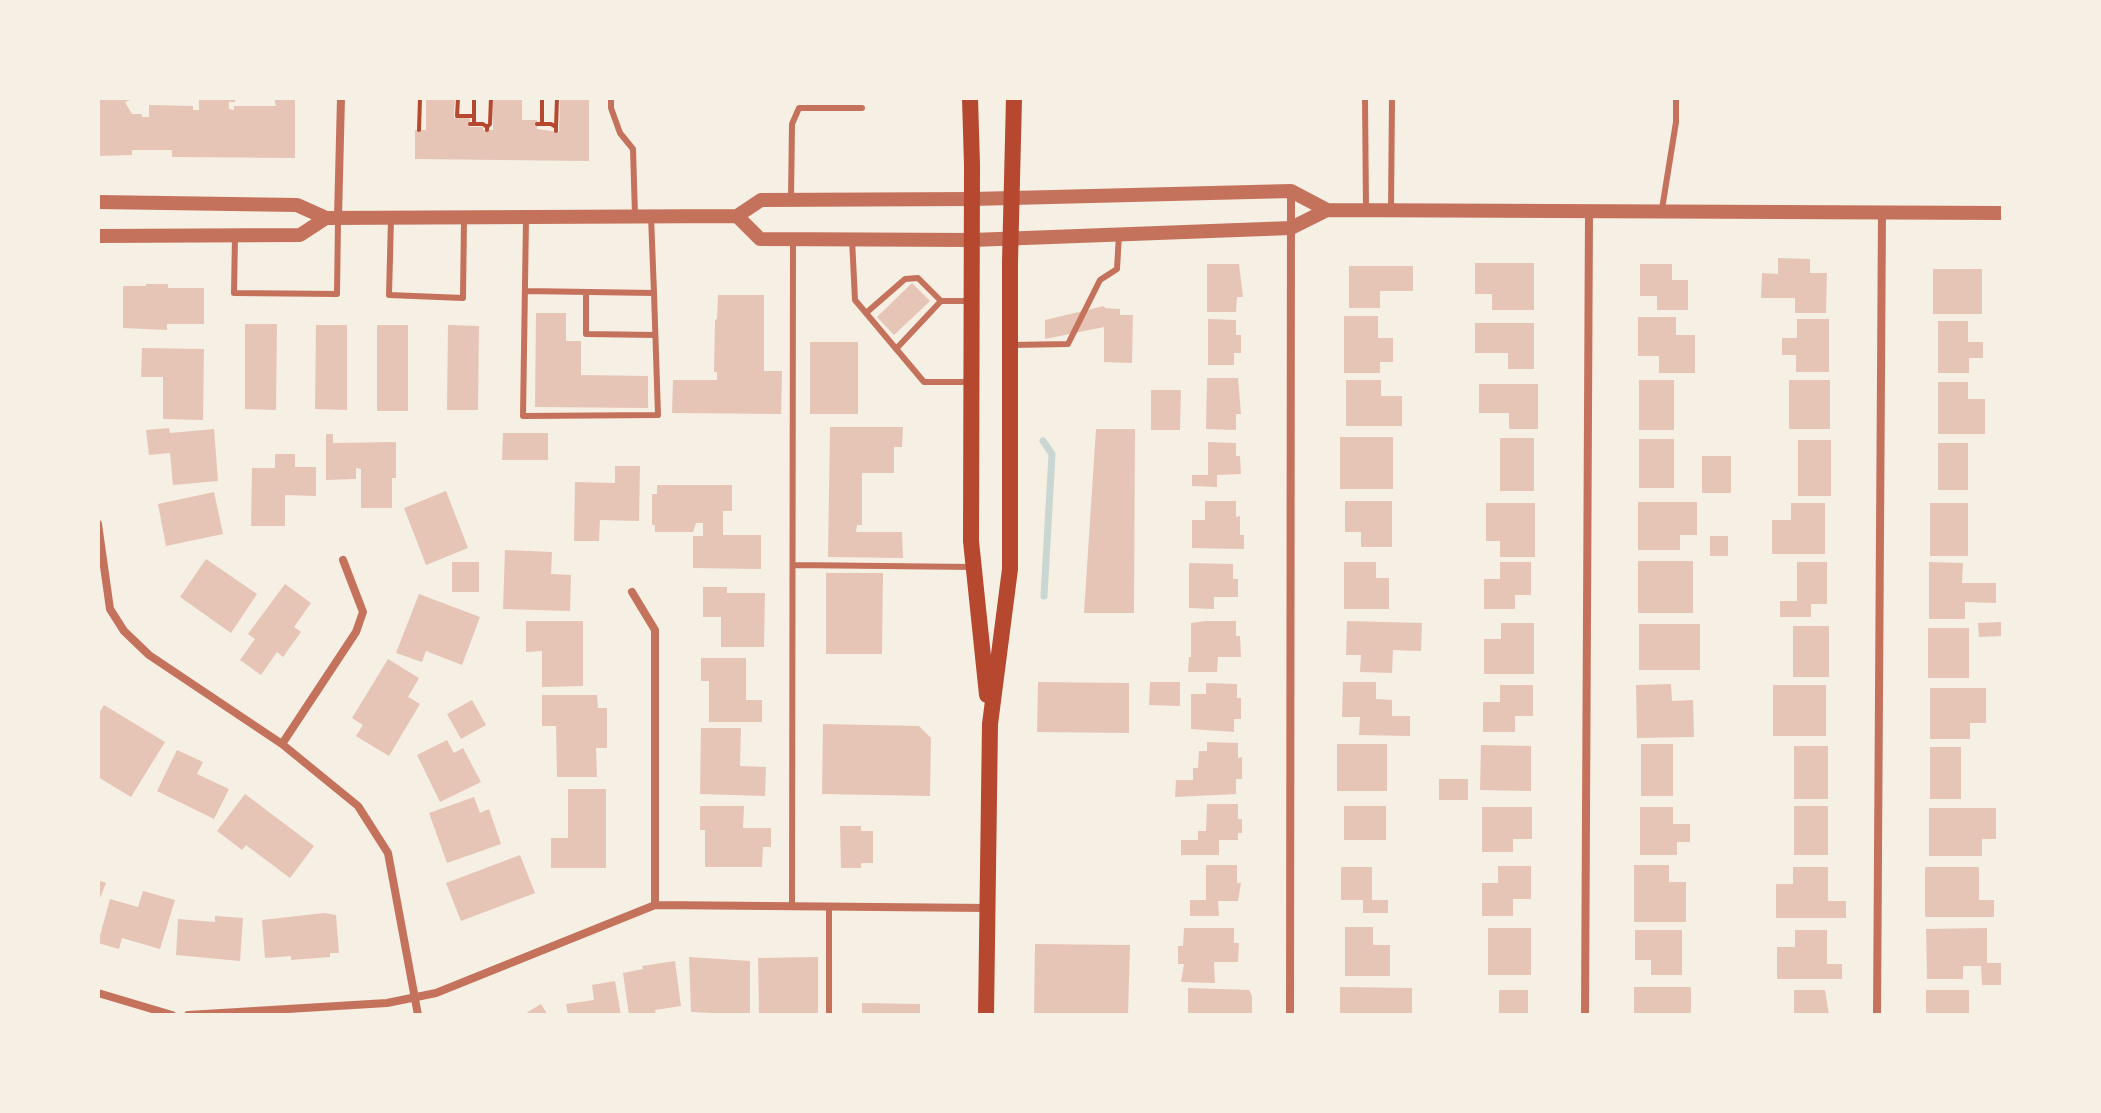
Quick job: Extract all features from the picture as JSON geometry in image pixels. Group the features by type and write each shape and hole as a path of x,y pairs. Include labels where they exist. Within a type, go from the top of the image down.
{"main road":[{"path":"970,98 971,541 990,724 986,1015"},
{"path":"990,724 1010,569 1014,98"}],"street":[{"path":"332,217 341,98"},
{"path":"98,202 297,205 332,217 737,216 761,200 972,199 1291,191 1327,210"},
{"path":"1290,1015 1291,191"},
{"path":"737,216 760,239 972,240 1291,228 1327,210 2003,213"},
{"path":"1585,1015 1589,210"},
{"path":"1877,1015 1882,212"},
{"path":"98,236 300,235 332,217"},
{"path":"98,524 110,609 124,631 149,655 282,744 358,806 388,853 418,1015"},
{"path":"282,744 356,632 363,612 343,560"},
{"path":"632,592 655,630 655,905"},
{"path":"98,613 110,609"},
{"path":"188,1015 387,1003 415,998 436,993 655,905 988,908"},
{"path":"98,993 172,1015"}],"lane":[{"path":"611,98 611,108 620,133 633,149 635,215"},
{"path":"1365,98 1366,210"},
{"path":"1391,210 1392,98"},
{"path":"1662,210 1676,122 1676,98"},
{"path":"791,200 791,136 799,108 862,108"},
{"path":"526,215 523,416 658,415 651,215"},
{"path":"392,216 389,295 463,298 464,216"},
{"path":"235,236 234,293 337,294 332,217"},
{"path":"1011,345 1068,344 1100,280 1117,269 1119,233"},
{"path":"792,906 793,239"},
{"path":"852,239 855,300 924,382 971,382"},
{"path":"866,313 905,279 918,278 941,301 972,301"},
{"path":"525,291 654,293"},
{"path":"586,293 586,334 655,335"},
{"path":"888,294 895,300"},
{"path":"896,349 941,301"},
{"path":"912,318 918,325"},
{"path":"793,565 974,567"},
{"path":"829,907 829,1015"}],"path":[{"path":"419,130 420,98"},
{"path":"458,98 457,116 474,116"},
{"path":"474,98 472,124 487,128 490,124 491,98"},
{"path":"542,98 539,124 556,129 557,98"}],"building":[{"path":"98,98 136,98 125,102 132,114 149,117 149,105 193,106 193,110 199,110 199,98 235,98 235,102 229,102 229,109 234,110 234,106 276,106 274,98 295,98 295,158 172,157 172,150 132,150 132,155 98,156"},
{"path":"426,98 455,98 454,118 470,118 470,127 493,130 493,98 522,98 522,120 537,120 537,129 559,132 560,98 589,98 589,161 415,159 415,130 426,130"},
{"path":"1778,258 1810,259 1810,273 1827,273 1826,313 1795,313 1795,298 1761,298 1762,273 1778,274"},
{"path":"1475,263 1534,263 1534,310 1492,310 1492,294 1475,294"},
{"path":"1207,264 1239,264 1243,297 1237,297 1236,312 1207,312"},
{"path":"1640,264 1672,264 1672,280 1688,280 1688,310 1657,310 1657,296 1640,296"},
{"path":"1349,266 1413,266 1413,291 1380,291 1380,308 1349,308"},
{"path":"1933,269 1982,269 1982,314 1933,314"},
{"path":"912,283 930,301 894,335 877,317"},
{"path":"168,284 168,288 204,288 204,324 167,324 167,330 123,328 123,286"},
{"path":"718,295 764,295 764,371 782,371 781,414 672,413 673,380 717,380 717,372 714,372"},
{"path":"1104,306 1120,309 1120,315 1133,315 1132,363 1104,362 1104,327 1045,339 1045,320"},
{"path":"536,313 566,313 566,341 581,341 581,375 648,376 648,408 535,407"},
{"path":"1344,316 1378,316 1378,338 1393,338 1393,362 1380,362 1380,373 1344,373"},
{"path":"1638,317 1676,317 1676,335 1695,335 1695,373 1659,373 1659,356 1638,356"},
{"path":"1208,319 1236,320 1236,335 1241,335 1241,353 1234,353 1234,365 1208,365"},
{"path":"1797,319 1829,319 1829,372 1796,372 1796,355 1782,355 1782,338 1797,338"},
{"path":"1938,321 1968,321 1968,342 1983,342 1983,358 1969,358 1969,373 1938,373"},
{"path":"1475,323 1534,323 1534,369 1508,369 1508,353 1475,353"},
{"path":"245,324 277,324 276,410 245,409"},
{"path":"316,325 347,325 347,410 315,409"},
{"path":"377,325 408,325 408,411 377,411"},
{"path":"448,325 479,326 478,410 447,410"},
{"path":"810,342 858,342 858,414 810,414"},
{"path":"142,348 204,349 203,420 163,419 163,377 141,377"},
{"path":"1207,378 1238,378 1241,414 1236,414 1236,430 1206,429"},
{"path":"1346,380 1381,380 1381,396 1402,396 1402,426 1346,426"},
{"path":"1639,380 1674,380 1674,430 1639,430"},
{"path":"1789,380 1830,380 1830,429 1789,429"},
{"path":"1938,382 1968,382 1968,399 1985,399 1985,434 1938,434"},
{"path":"1479,384 1538,384 1538,429 1509,429 1509,413 1479,413"},
{"path":"1151,390 1181,390 1180,430 1151,430"},
{"path":"830,427 903,427 902,447 894,447 894,473 862,473 862,525 857,525 856,532 902,532 903,558 828,557"},
{"path":"169,428 170,433 214,429 218,481 173,485 170,453 149,455 146,430"},
{"path":"1096,429 1135,429 1134,613 1084,613"},
{"path":"503,433 548,433 548,460 502,460"},
{"path":"326,434 333,434 333,443 396,442 392,508 361,508 361,469 356,468 356,479 326,480"},
{"path":"1340,437 1393,437 1393,489 1340,489"},
{"path":"1500,438 1534,438 1534,491 1500,491"},
{"path":"1639,439 1674,439 1674,488 1639,488"},
{"path":"1798,440 1831,440 1831,496 1798,496"},
{"path":"1208,442 1236,443 1241,474 1217,475 1217,487 1192,486 1192,475 1208,475"},
{"path":"1938,443 1968,443 1968,490 1938,490"},
{"path":"275,454 295,454 295,467 316,467 316,496 285,495 285,526 251,526 252,468 275,468"},
{"path":"1702,456 1731,456 1731,493 1702,493"},
{"path":"615,466 640,466 639,521 600,520 599,541 574,541 575,482 615,483"},
{"path":"657,485 732,485 732,511 723,511 723,535 761,535 761,569 693,568 693,536 703,536 703,523 696,523 693,532 655,532 655,525 652,525 652,494 657,494"},
{"path":"446,491 468,548 426,565 404,508"},
{"path":"214,492 223,534 166,546 158,504"},
{"path":"1205,501 1236,501 1236,517 1240,516 1244,549 1192,548 1192,520 1205,520"},
{"path":"1345,501 1392,501 1392,547 1361,547 1361,532 1345,532"},
{"path":"1638,502 1697,502 1697,535 1680,535 1680,550 1638,550"},
{"path":"1486,503 1535,503 1535,557 1500,557 1500,541 1486,541"},
{"path":"1791,503 1825,503 1825,554 1772,554 1772,520 1791,520"},
{"path":"1930,503 1968,503 1968,556 1930,556"},
{"path":"1710,536 1728,536 1728,556 1710,556"},
{"path":"505,550 552,552 551,574 571,575 570,611 503,609"},
{"path":"206,559 257,594 231,633 180,597"},
{"path":"1638,561 1693,561 1693,613 1638,613"},
{"path":"452,562 479,562 479,592 452,592"},
{"path":"1344,562 1376,562 1376,578 1389,578 1389,609 1344,609"},
{"path":"1500,562 1531,562 1531,595 1515,595 1515,609 1484,609 1484,579 1500,579"},
{"path":"1797,562 1827,562 1827,604 1811,604 1811,617 1780,617 1780,601 1797,601"},
{"path":"1929,562 1963,563 1962,583 1996,583 1996,603 1965,602 1965,619 1929,619"},
{"path":"1189,563 1233,564 1233,579 1238,579 1238,597 1214,597 1214,609 1189,608"},
{"path":"826,573 883,573 882,654 826,654"},
{"path":"285,584 311,603 294,627 301,632 283,657 277,652 261,675 240,660 255,639 248,634"},
{"path":"703,587 727,587 727,593 765,593 764,647 721,647 721,617 703,617"},
{"path":"419,594 480,617 462,665 426,651 422,662 396,653"},
{"path":"526,621 583,621 583,686 542,687 542,651 526,652"},
{"path":"1236,621 1241,657 1218,657 1217,672 1188,672 1191,623"},
{"path":"1347,621 1422,623 1421,651 1393,650 1392,673 1360,672 1361,655 1346,655"},
{"path":"2003,622 2003,636 1979,637 1978,623"},
{"path":"1501,623 1534,623 1534,674 1484,674 1484,639 1501,639"},
{"path":"1639,624 1700,624 1700,670 1639,670"},
{"path":"1793,626 1829,626 1829,677 1793,677"},
{"path":"1928,628 1969,628 1969,678 1928,678"},
{"path":"701,658 746,658 746,700 762,700 762,722 709,722 709,681 701,681"},
{"path":"388,659 419,678 408,697 420,704 389,756 356,736 363,725 352,718"},
{"path":"1038,682 1129,683 1129,733 1037,732"},
{"path":"1150,682 1180,682 1180,706 1149,705"},
{"path":"1343,682 1376,682 1376,699 1392,700 1392,716 1410,716 1410,736 1359,735 1360,717 1342,717"},
{"path":"1206,683 1237,684 1241,719 1234,719 1234,732 1191,729 1191,694 1206,694"},
{"path":"1671,684 1672,701 1693,700 1694,737 1637,738 1636,685"},
{"path":"1500,685 1533,685 1533,716 1515,716 1515,732 1483,732 1483,702 1500,702"},
{"path":"1773,685 1826,685 1826,736 1773,736"},
{"path":"1930,688 1986,688 1986,723 1970,723 1970,739 1930,739"},
{"path":"542,695 597,695 598,708 607,708 607,748 596,748 597,777 557,777 556,726 542,726"},
{"path":"472,700 486,725 461,739 447,714"},
{"path":"104,705 165,742 131,797 98,777 98,715"},
{"path":"823,724 919,726 931,738 930,796 822,794"},
{"path":"701,728 741,728 740,766 766,767 765,796 700,794"},
{"path":"447,740 454,753 463,748 481,782 440,802 417,755"},
{"path":"1207,742 1238,743 1238,758 1242,757 1242,779 1236,779 1236,794 1175,797 1176,780 1193,780 1193,768 1198,768 1199,751 1207,751"},
{"path":"1337,744 1387,744 1387,791 1337,791"},
{"path":"1641,744 1673,744 1673,796 1641,796"},
{"path":"1481,745 1531,746 1531,791 1480,790"},
{"path":"1794,746 1828,746 1828,799 1794,799"},
{"path":"1930,747 1961,747 1961,799 1930,799"},
{"path":"177,750 203,762 197,774 229,789 214,819 157,791"},
{"path":"1439,779 1468,779 1468,800 1439,800"},
{"path":"568,789 606,789 606,868 551,868 551,838 568,838"},
{"path":"245,794 314,846 290,878 246,845 242,850 217,831"},
{"path":"474,797 480,813 489,809 501,844 447,863 429,813"},
{"path":"1207,804 1238,804 1242,833 1238,833 1238,840 1219,840 1219,855 1181,855 1181,840 1198,840 1198,831 1206,831"},
{"path":"700,806 744,806 743,828 771,828 771,847 763,847 762,867 705,867 705,830 700,830"},
{"path":"1344,806 1386,806 1386,840 1344,840"},
{"path":"1794,806 1828,806 1828,855 1794,855"},
{"path":"1482,807 1532,807 1532,839 1513,839 1513,852 1482,852"},
{"path":"1640,807 1673,807 1673,824 1690,824 1690,842 1677,842 1677,855 1640,855"},
{"path":"1929,808 1996,808 1996,839 1982,839 1982,856 1929,856"},
{"path":"840,826 861,826 861,831 873,831 873,863 861,863 861,868 841,868"},
{"path":"520,855 535,893 461,921 446,883"},
{"path":"1206,865 1237,865 1237,883 1241,883 1238,901 1218,901 1219,916 1190,916 1190,900 1206,900"},
{"path":"1634,865 1669,865 1669,882 1686,882 1686,922 1634,922"},
{"path":"1498,866 1531,866 1531,899 1513,899 1513,916 1482,916 1482,883 1498,883"},
{"path":"1341,867 1372,867 1372,900 1388,900 1388,913 1363,913 1363,900 1341,900"},
{"path":"1793,867 1828,867 1828,901 1846,901 1846,918 1776,918 1776,884 1793,884"},
{"path":"1925,867 1979,867 1979,900 1994,900 1994,917 1925,917"},
{"path":"98,880 106,883 98,903"},
{"path":"143,891 175,900 160,949 122,938 119,949 98,943 110,899 138,907"},
{"path":"324,913 336,915 339,953 330,953 330,957 291,960 291,956 265,958 262,920"},
{"path":"215,916 243,918 240,961 176,955 178,919 215,922"},
{"path":"1345,927 1373,927 1373,945 1390,945 1390,976 1345,976"},
{"path":"1184,928 1234,928 1234,943 1239,943 1238,962 1214,962 1215,983 1181,982 1184,964 1178,964 1178,946 1183,946"},
{"path":"1488,928 1531,928 1531,975 1488,975"},
{"path":"1987,928 1987,963 2003,963 2003,985 1982,985 1981,966 1963,966 1963,979 1927,979 1926,929"},
{"path":"1635,930 1682,930 1682,975 1651,975 1651,960 1635,960"},
{"path":"1795,930 1827,930 1827,964 1842,964 1842,979 1777,979 1777,947 1795,947"},
{"path":"1035,944 1130,945 1128,1015 1034,1015"},
{"path":"689,957 750,961 750,1015 691,1012"},
{"path":"818,957 818,1014 759,1015 758,958"},
{"path":"675,961 681,1006 655,1010 656,1015 629,1015 623,973 643,969 642,966"},
{"path":"615,981 621,1015 568,1015 566,1004 594,1000 592,985"},
{"path":"1340,987 1412,988 1412,1015 1340,1015"},
{"path":"1634,987 1691,987 1691,1015 1634,1015"},
{"path":"1188,988 1249,990 1252,1015 1188,1015"},
{"path":"1499,990 1528,990 1528,1015 1499,1015"},
{"path":"1794,990 1825,990 1829,1015 1794,1015"},
{"path":"1926,990 1969,990 1969,1015 1926,1015"},
{"path":"862,1003 920,1004 920,1015 862,1015"},
{"path":"541,1004 548,1015 523,1015"}],"waterway":[{"path":"1043,441 1052,454 1044,596"}]}
